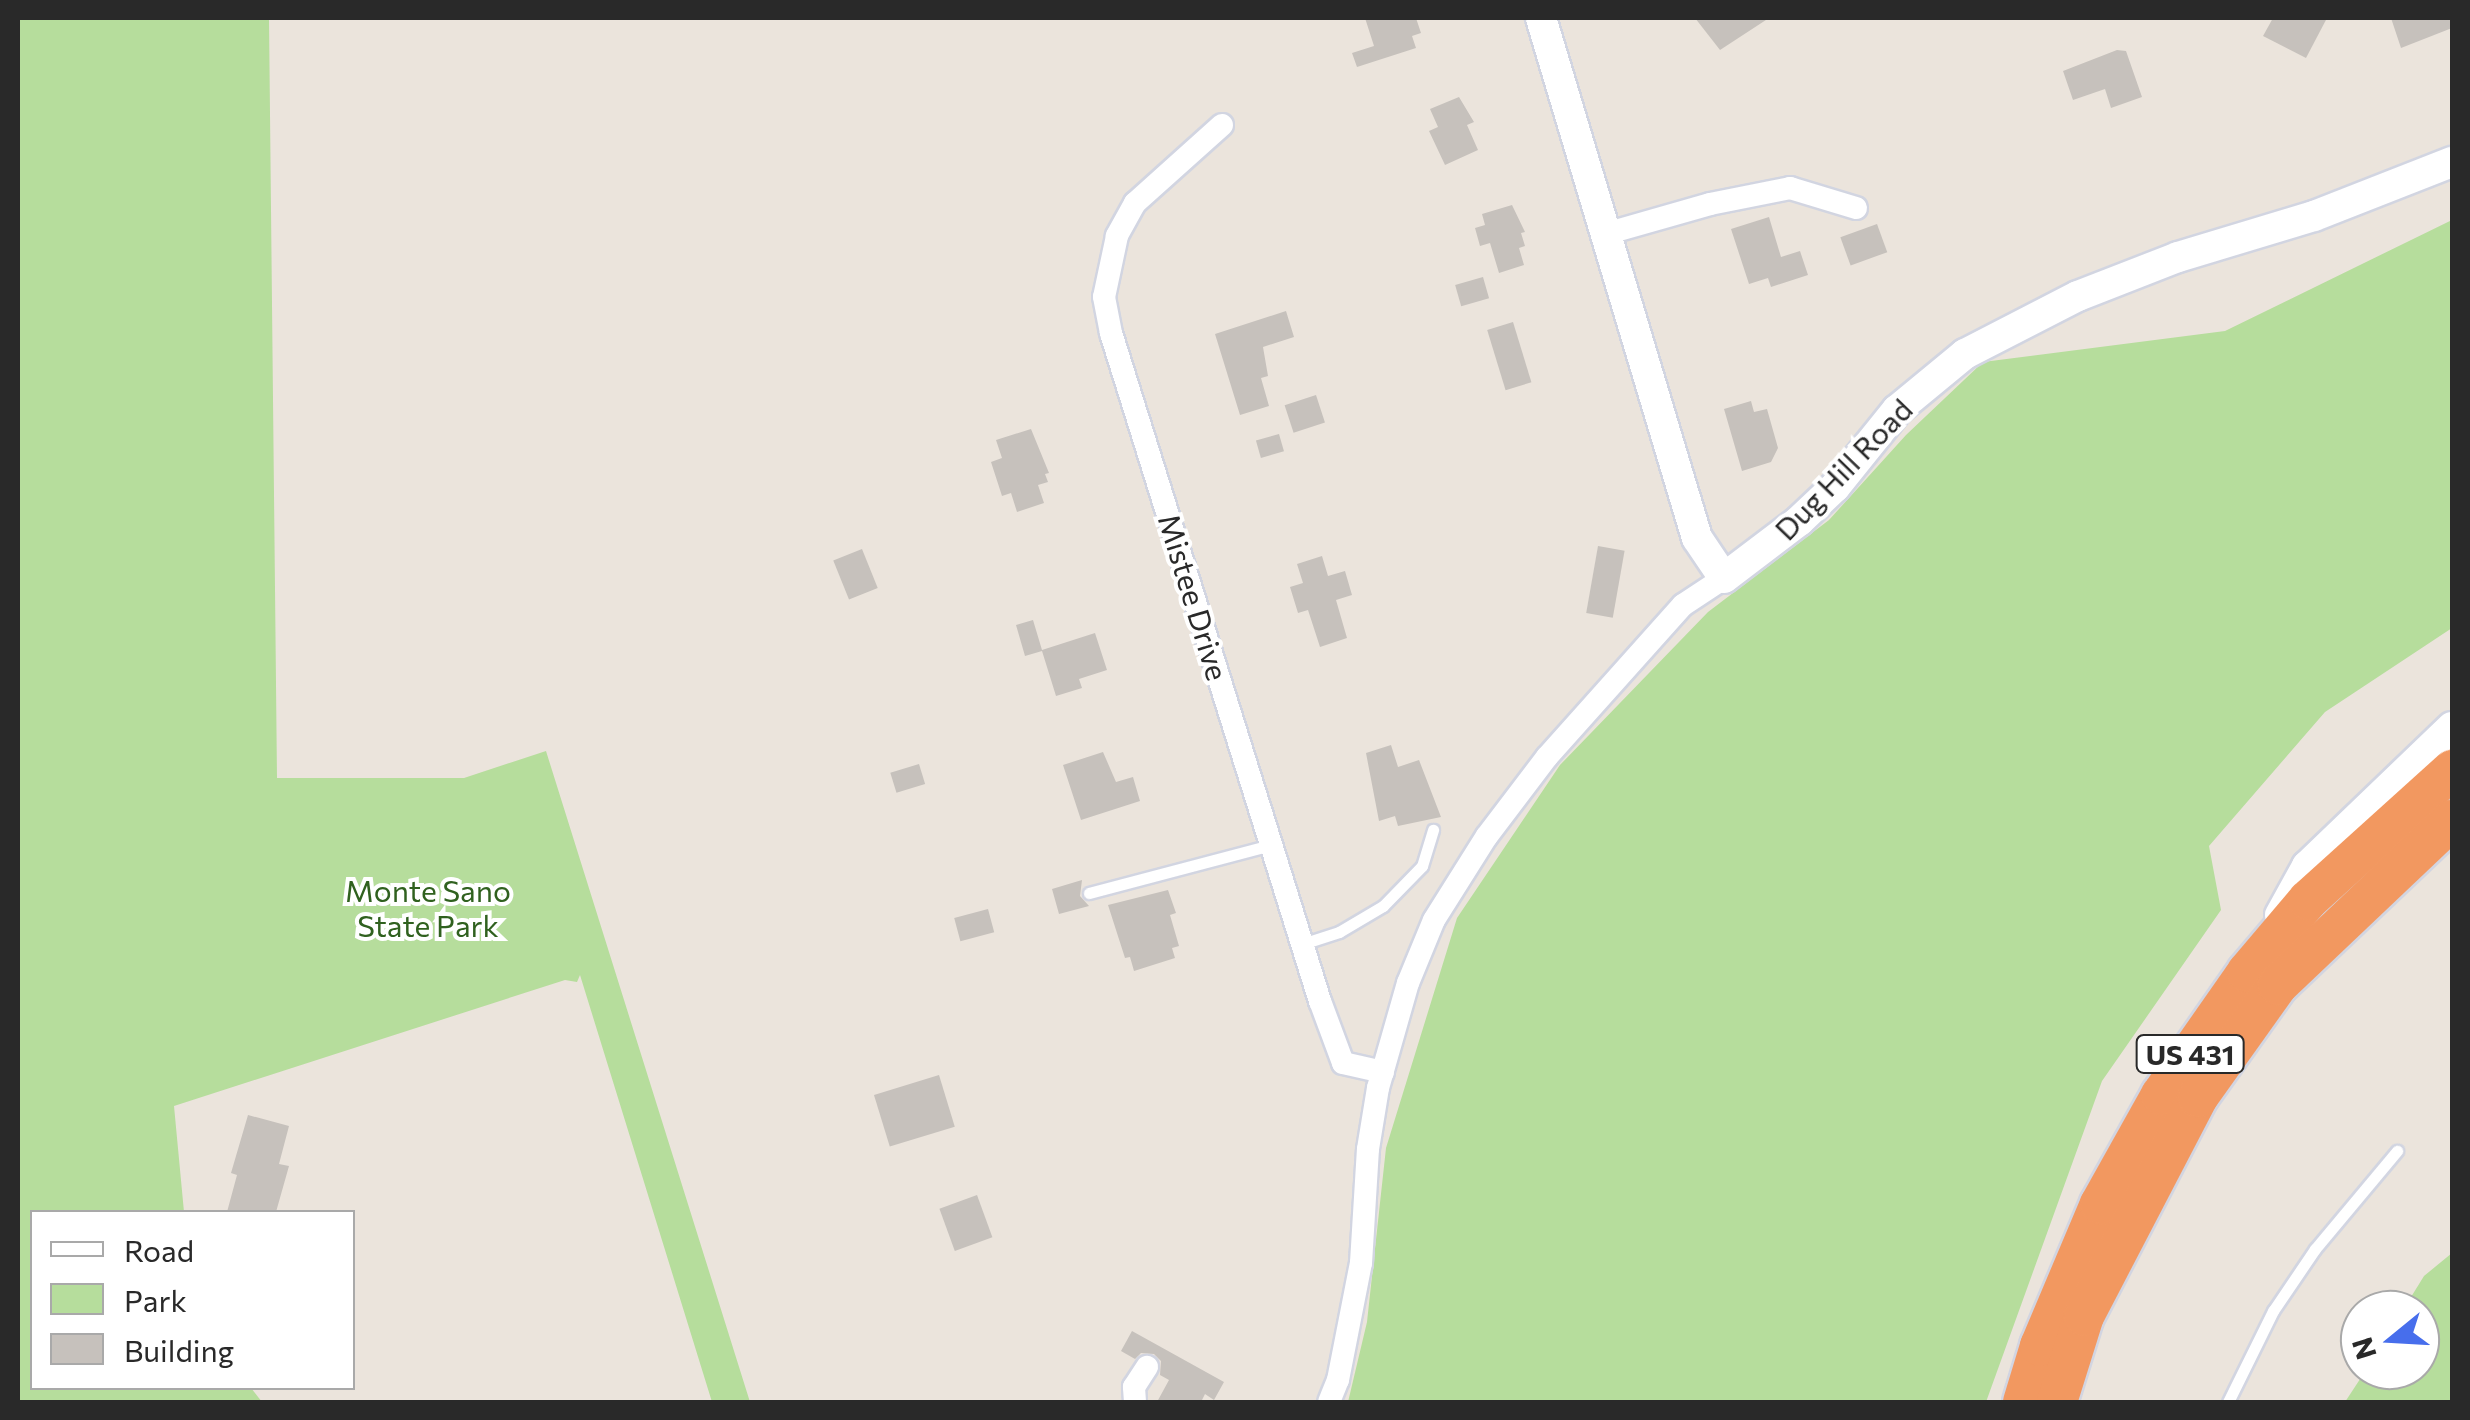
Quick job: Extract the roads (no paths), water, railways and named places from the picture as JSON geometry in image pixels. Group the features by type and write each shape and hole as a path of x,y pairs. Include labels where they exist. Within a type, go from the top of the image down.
{"highway":[{"name":"US 431","path":"2023,1402 2040,1346 2100,1204 2162,1095 2247,972 2308,900 2452,770"},
{"name":"US 431","path":"2057,1402 2084,1316 2198,1097 2278,984 2452,820"}],"street":[{"path":"1329,1402 1338,1380 1361,1263 1368,1149 1383,1072 1408,983 1434,920 1486,836 1547,757 1683,606 1724,578 1697,538 1541,18"},
{"name":"Mistee Drive","path":"1222,125 1134,202 1116,236 1104,297 1111,333 1302,944 1343,1063 1383,1072"},
{"name":"Dug Hill Road","path":"1724,578 1799,521 1835,487 1897,410 1965,354 2112,283 2452,162"},
{"path":"2352,200 2452,176"},
{"path":"1605,234 1710,204 1790,188 1856,208"},
{"path":"2247,972 2308,866 2452,728"},
{"path":"1135,1402 1134,1387 1147,1368"}],"lane":[{"path":"1302,944 1339,932 1383,906 1422,866 1433,830"},
{"path":"1089,893 1200,860 1271,845"},
{"path":"2228,1402 2274,1311 2314,1249 2397,1151"}],"park label":[{"name":"Monte Sano State Park","path":"428,907"}]}
